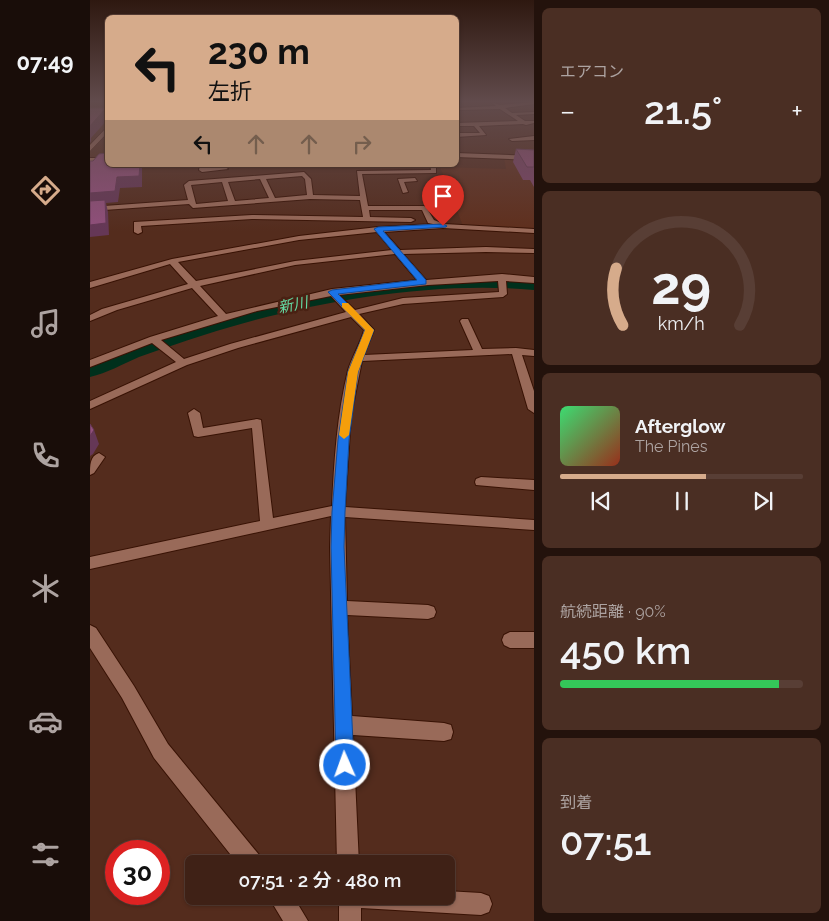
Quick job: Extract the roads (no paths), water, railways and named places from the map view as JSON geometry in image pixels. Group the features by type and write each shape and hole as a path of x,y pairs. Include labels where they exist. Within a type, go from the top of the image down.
{"street":[{"path":"506,151 512,157"},
{"path":"459,155 534,158"},
{"path":"90,160 105,160"},
{"path":"203,167 202,170 225,169"},
{"path":"367,219 359,172 433,168 436,180 400,180 405,192"},
{"path":"310,196 308,180 304,174 269,174 262,177 189,183 187,185 193,206 310,196 364,198"},
{"path":"262,177 272,200"},
{"path":"224,180 232,203"},
{"path":"90,209 191,202"},
{"path":"366,208 424,208 431,221"},
{"path":"138,232 137,224 252,218 306,217 431,221 443,226"},
{"path":"90,284 172,261 279,240 378,229 443,226 534,231"},
{"path":"378,229 423,282"},
{"path":"90,318 193,284 300,263 363,255 472,248 534,251"},
{"path":"172,261 223,316"},
{"path":"90,364 157,342 223,316 423,282 534,280"},
{"path":"503,281 534,289"},
{"path":"90,405 184,363 234,346 403,301 503,294 503,281"},
{"path":"335,296 369,330 353,372 338,512 337,547 348,855"},
{"path":"465,321 479,353"},
{"path":"157,342 184,363"},
{"path":"358,358 516,350 517,352 534,353"},
{"path":"517,352 531,389 534,408"},
{"path":"194,413 198,433 257,423 267,525"},
{"path":"90,470 99,456"},
{"path":"481,482 534,485"},
{"path":"90,563 267,525 338,512 534,525"},
{"path":"340,608 428,612"},
{"path":"90,633 128,692 161,751 245,855"},
{"path":"510,640 534,640"},
{"path":"344,725 444,732"},
{"path":"350,921 350,896 481,904"},
{"path":"285,905 297,921"}],"waterway":[{"name":"新川","path":"90,370 131,353 215,324 300,303 344,295 432,285 495,282 534,284"}]}
